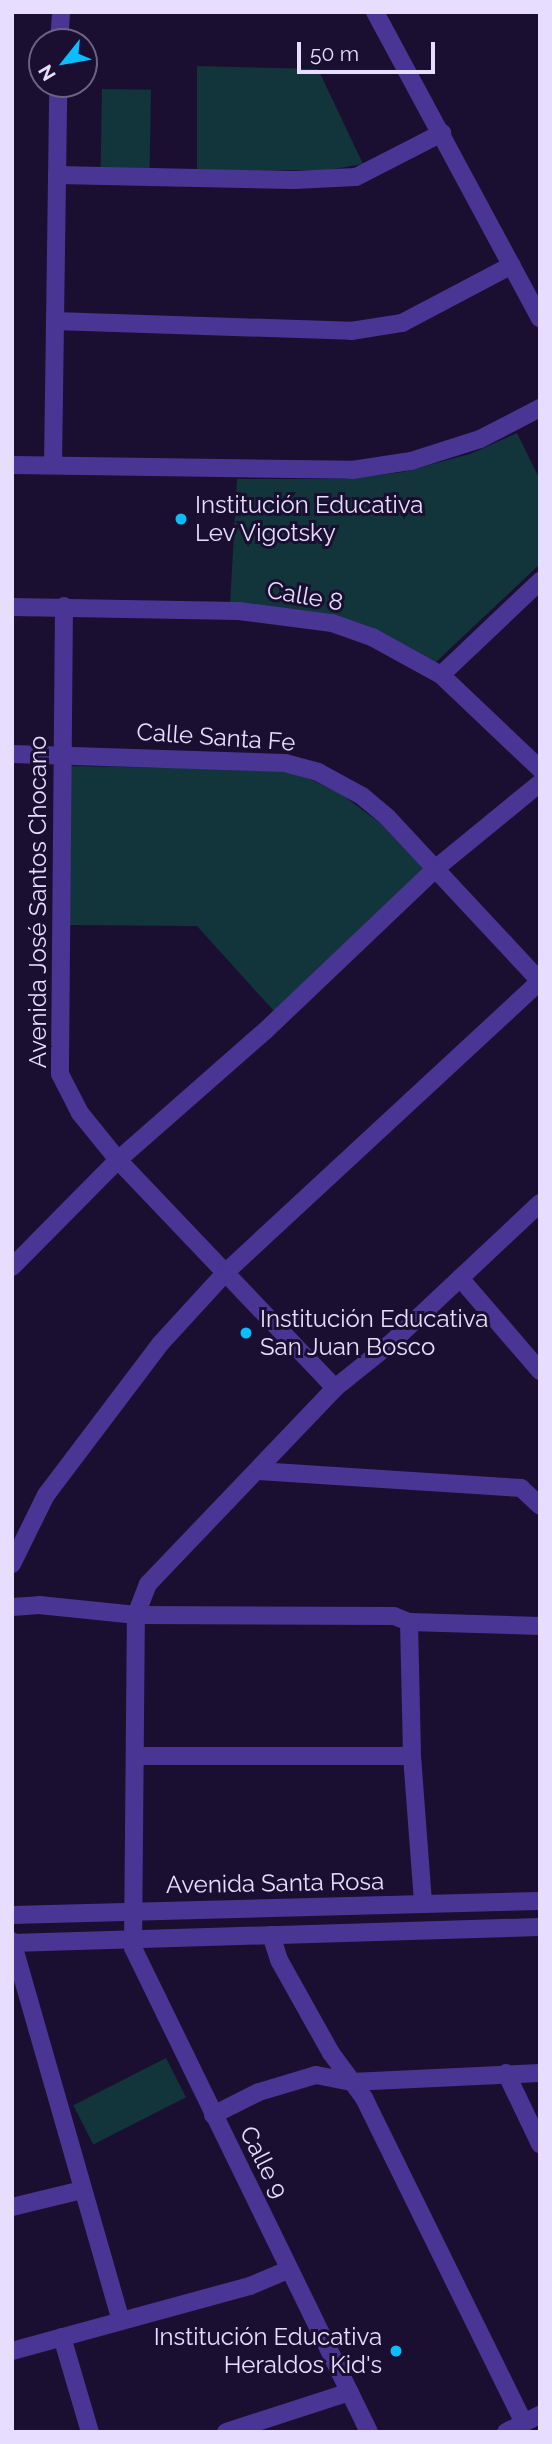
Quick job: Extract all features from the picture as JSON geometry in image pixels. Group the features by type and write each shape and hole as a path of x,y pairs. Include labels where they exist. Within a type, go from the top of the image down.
{"street":[{"path":"375,12 540,318"},
{"path":"53,465 58,98"},
{"path":"57,175 356,177 442,133"},
{"path":"55,321 351,331 402,323 512,265"},
{"path":"12,464 352,470 411,461 480,439 540,408"},
{"path":"441,675 540,581"},
{"name":"Avenida José Santos Chocano","path":"64,606 60,1074 80,1113 118,1160 335,1388"},
{"name":"Calle 8","path":"12,607 239,611 332,623 372,636 441,675 540,769"},
{"name":"Calle Santa Fe","path":"12,754 61,752 285,763 318,772 379,810 540,981"},
{"path":"12,1267 118,1160 265,1031 435,869 540,783"},
{"path":"12,1564 46,1495 161,1343 226,1272 540,981"},
{"path":"135,1615 148,1584 335,1388 391,1343 540,1203"},
{"path":"460,1278 540,1371"},
{"path":"258,1471 521,1488 536,1497 540,1506"},
{"path":"12,1608 39,1605 135,1615 394,1616 409,1622 540,1626"},
{"name":"Calle 9","path":"135,1615 136,1756 130,1910 132,1940 151,1992 369,2432"},
{"path":"409,1622 412,1756 423,1903"},
{"path":"136,1756 412,1756"},
{"name":"Avenida Santa Rosa","path":"12,1914 540,1901"},
{"path":"121,2321 12,1942 540,1927"},
{"path":"271,1935 279,1960 351,2082 364,2098 532,2419 506,2432"},
{"path":"506,2073 540,2144"},
{"path":"213,2115 259,2092 316,2076 351,2082 540,2073"},
{"path":"12,2207 82,2190"},
{"path":"12,2351 250,2286 290,2269"},
{"path":"62,2337 90,2432"},
{"path":"226,2432 350,2392"}],"green space":[{"path":"197,66 318,69 363,164 328,170 197,170"},
{"path":"102,89 151,90 150,169 101,168"},
{"path":"517,433 540,480 540,564 436,662 366,626 230,605 237,479 348,479 403,472 470,454"},
{"path":"69,766 276,770 306,777 341,794 380,823 424,870 274,1011 197,926 70,925"},
{"path":"166,2058 186,2097 93,2144 73,2105"}],"place":[{"name":"Institución Educativa Lev Vigotsky","path":"181,519"},
{"name":"Institución Educativa San Juan Bosco","path":"246,1333"},
{"name":"Institución Educativa Heraldos Kid's","path":"396,2351"}]}
